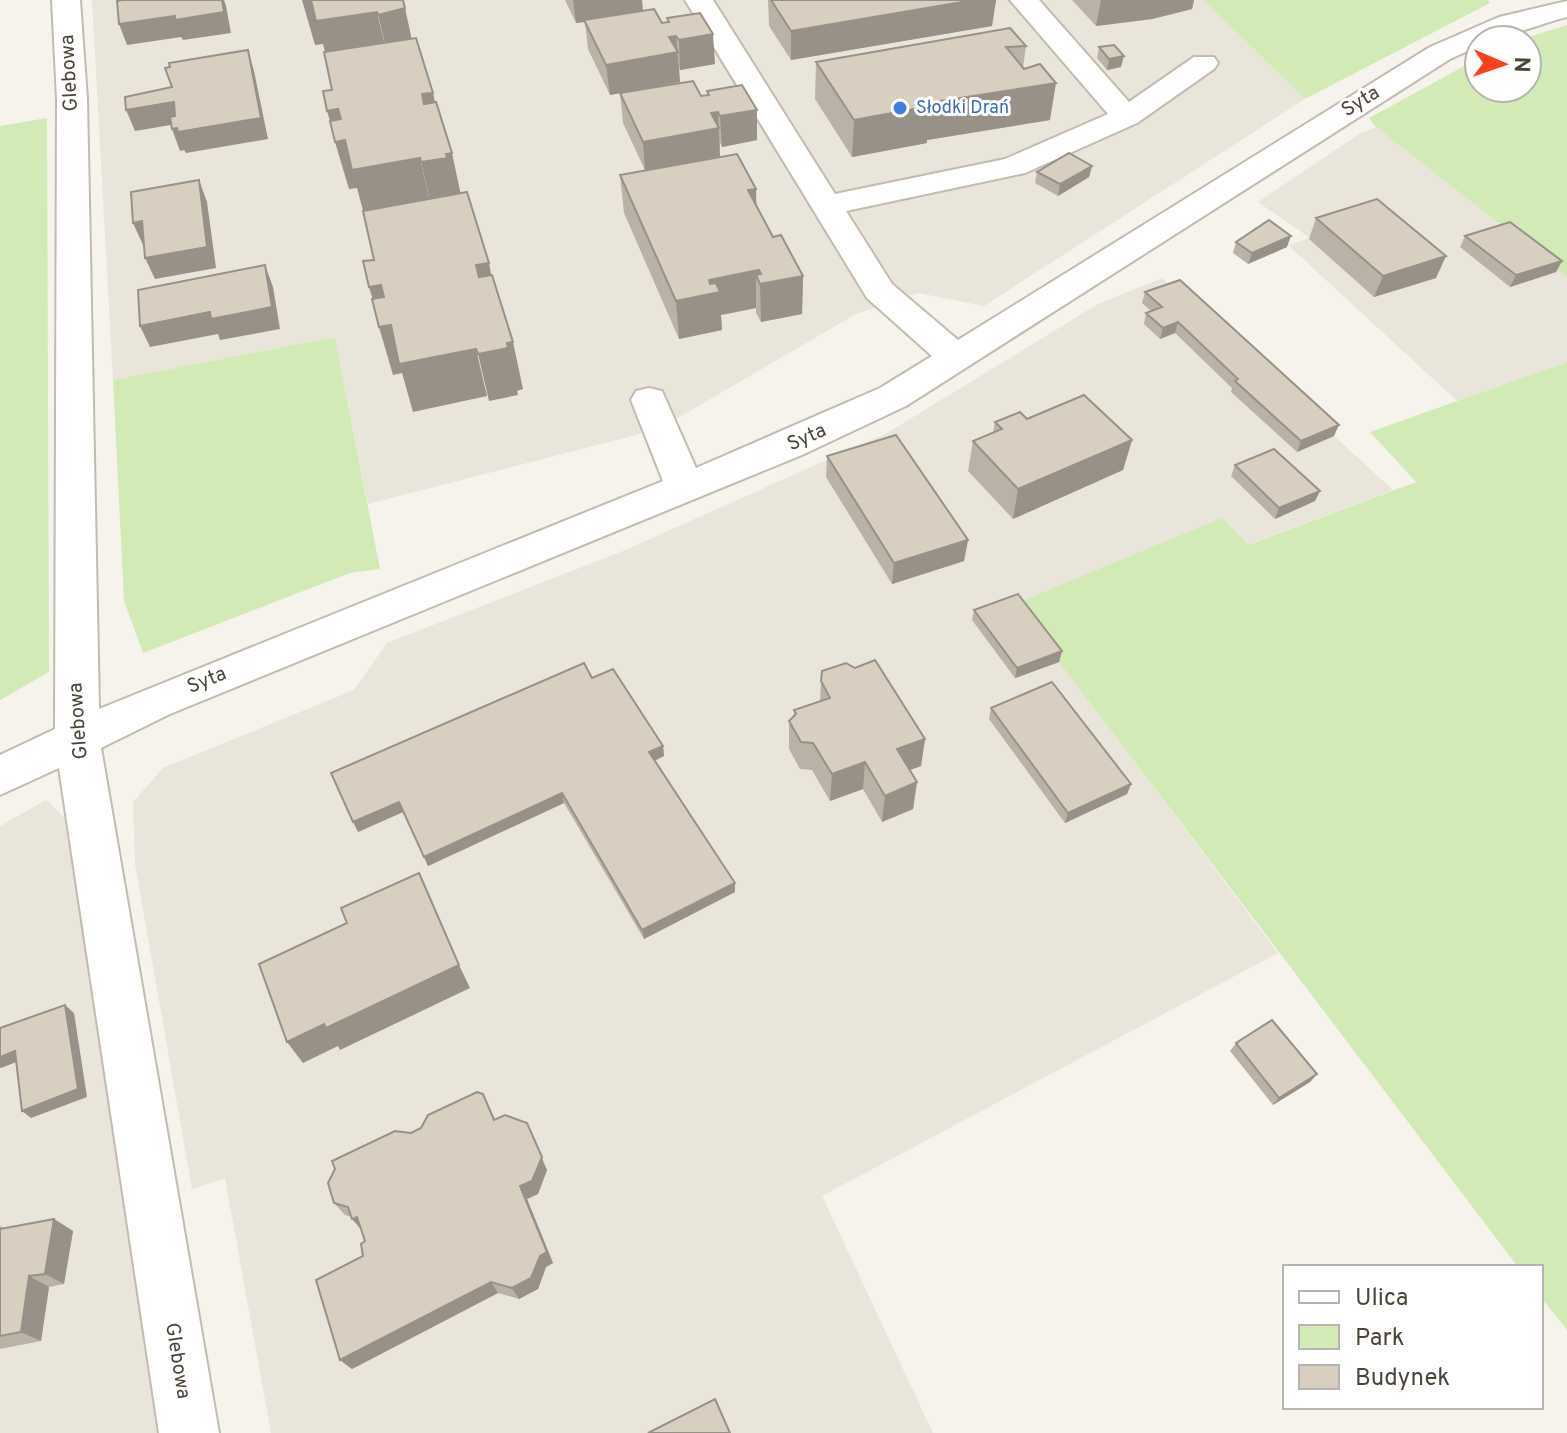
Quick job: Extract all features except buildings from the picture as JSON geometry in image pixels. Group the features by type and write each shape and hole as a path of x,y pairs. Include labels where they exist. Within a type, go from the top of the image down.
{"street":[{"name":"Glebowa","path":"66,0 72,99 77,737 189,1433"},
{"path":"1024,0 1126,117"},
{"path":"709,2 826,206 879,291 958,359"},
{"name":"Syta","path":"0,776 77,737 840,423 958,359 1440,53 1509,23 1567,9"},
{"path":"826,206 1014,166 1126,117 1204,63"},
{"path":"649,400 685,487"}],"shaded area":[{"path":"92,0 1204,0 1305,99 984,306 918,293 856,314 659,429 368,504 335,337 113,380"},
{"path":"1376,127 1567,277 1567,362 1457,401 1288,245 1310,238 1258,202 1361,133"},
{"path":"1162,278 1393,490 1247,545 1016,604 1278,953 822,1196 933,1433 271,1433 225,1178 192,1189 135,864 133,802 163,768 354,690 387,643 623,551 887,433 1098,304"},
{"path":"46,800 66,819 162,1433 0,1433 0,826"}],"green space":[{"path":"1204,0 1488,0 1490,3 1305,99"},
{"path":"1567,25 1567,277 1376,127 1369,118 1463,67 1463,104 1543,104 1543,32"},
{"path":"47,118 49,672 0,700 0,126"},
{"path":"335,337 380,569 350,573 143,653 124,601 113,380"},
{"path":"1567,362 1567,1330 1543,1300 1543,1265 1516,1265 1015,604 1222,518 1248,545 1416,482 1370,432"}],"place":[{"name":"Słodki Drań","path":"900,108"}]}
